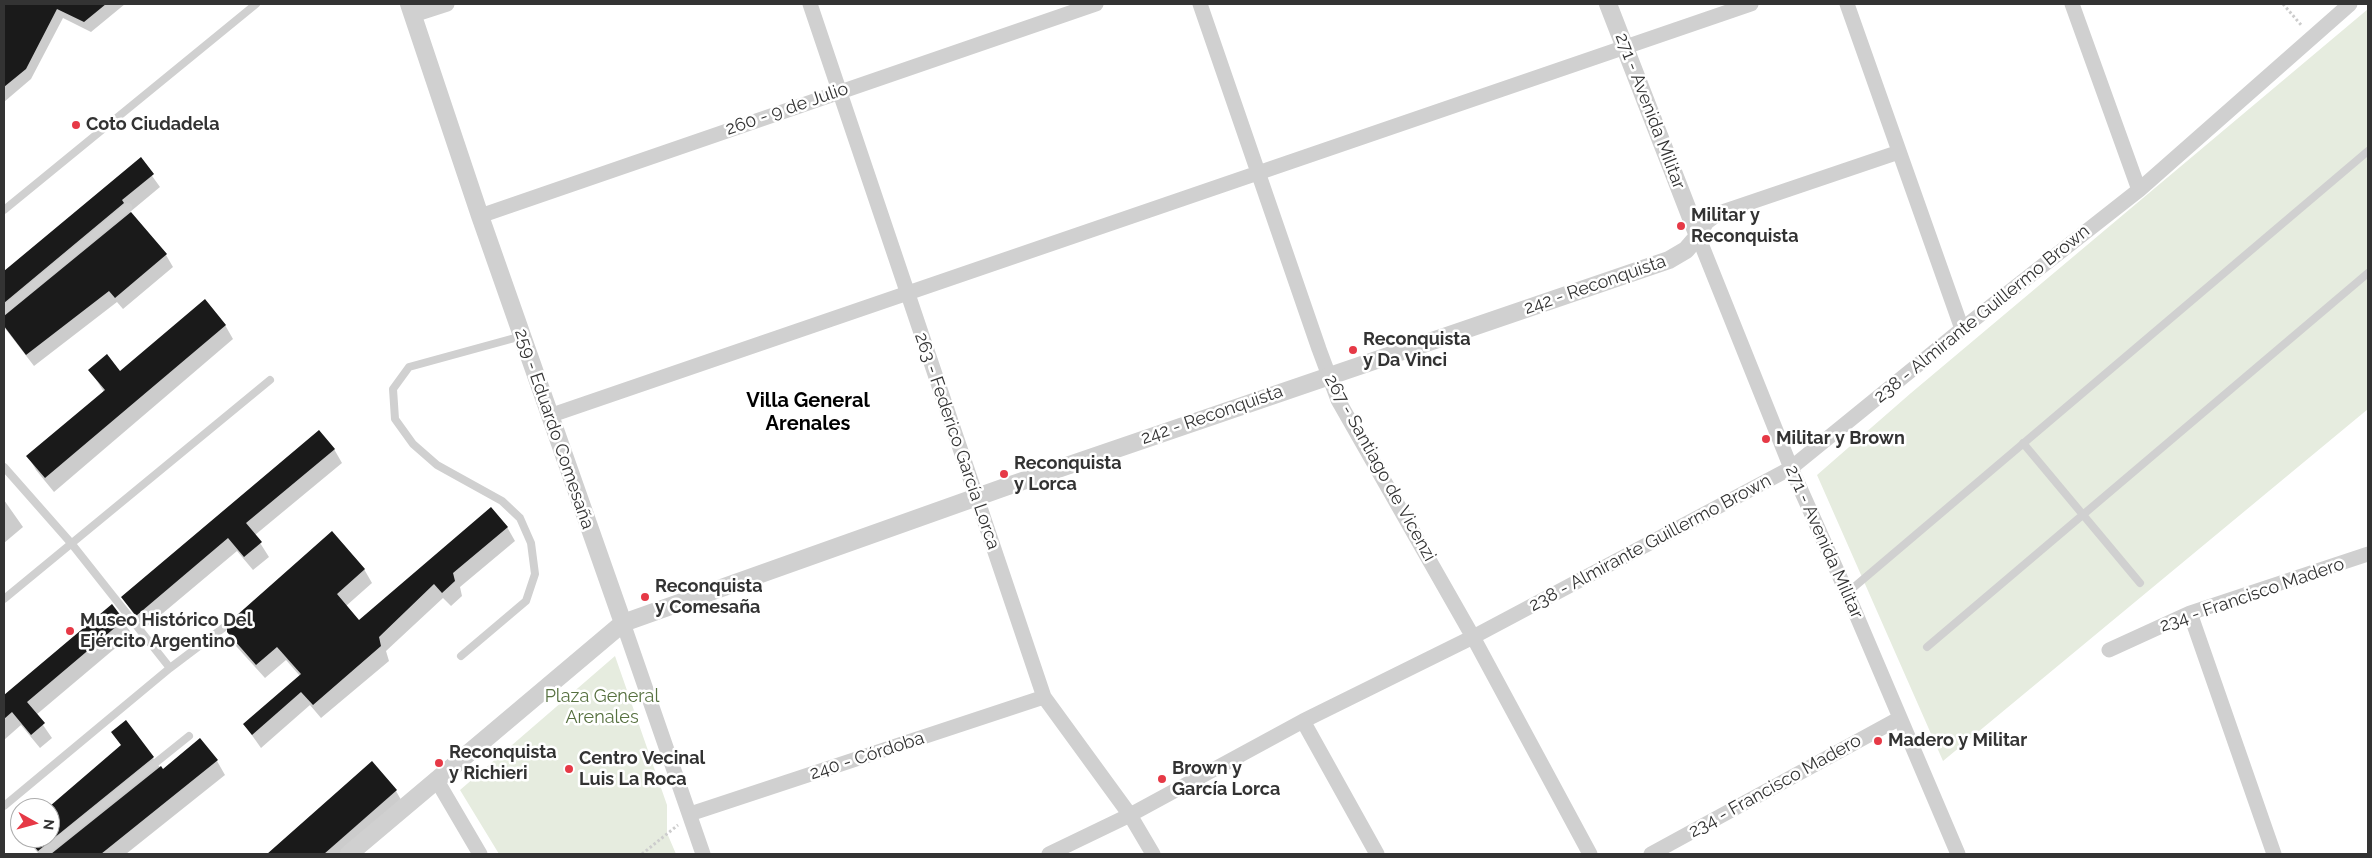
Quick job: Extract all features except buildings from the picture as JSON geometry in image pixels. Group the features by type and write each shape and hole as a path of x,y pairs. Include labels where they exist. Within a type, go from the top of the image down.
{"street":[{"path":"411,10 447,4"},
{"name":"263 - Federico García Lorca","path":"810,4 1044,697 1130,815 1152,854"},
{"name":"260 - 9 de Julio","path":"480,216 839,90 1096,4"},
{"name":"267 - Santiago de Vicenzi","path":"1200,4 1338,400 1473,637 1590,854"},
{"name":"271 - Avenida Militar","path":"1608,4 1698,236 1792,468 1958,854"},
{"path":"549,416 1752,4"},
{"path":"1847,4 1962,329"},
{"path":"2072,4 2139,190"},
{"name":"238 - Almirante Guillermo Brown","path":"1049,854 1130,815 1303,721 1473,637 1792,468 1962,329 2139,190 2350,4"},
{"name":"259 - Eduardo Comesaña","path":"411,10 549,416 703,854"},
{"name":"242 - Reconquista","path":"349,854 623,623 976,497 1328,375 1669,260 1686,250 1707,222 1719,213 1900,152"},
{"name":"234 - Francisco Madero","path":"2109,650 2190,612 2368,554"},
{"path":"2190,612 2274,854"},
{"name":"240 - Córdoba","path":"690,814 1044,697"},
{"name":"234 - Francisco Madero","path":"1650,854 1900,718"},
{"path":"1303,721 1378,854"},
{"path":"436,779 480,854"}],"lane":[{"path":"4,210 256,4"},
{"path":"1847,593 2368,151"},
{"path":"4,310 128,207"},
{"path":"1927,647 2368,273"},
{"path":"461,656 526,601 535,574 531,543 520,518 502,502 437,464 413,444 395,419 393,389 408,367 522,336"},
{"path":"4,598 270,380"},
{"path":"2023,444 2140,583"},
{"path":"4,467 71,543 170,668"},
{"path":"4,806 170,668 223,628"},
{"path":"42,854 189,736"}],"path":[{"path":"2283,4 2312,37"},
{"path":"642,854 648,853 690,814"}],"green space":[{"path":"2368,9 2368,409 1943,761 1817,475 1911,393"},
{"name":"Centro Vecinal Luis La Roca","path":"615,656 667,805 667,833 676,854 499,854 460,790"}],"place":[{"name":"Coto Ciudadela","path":"76,125"},
{"name":"Militar y Reconquista","path":"1681,226"},
{"name":"Reconquista y Da Vinci","path":"1353,350"},
{"name":"Militar y Brown","path":"1766,439"},
{"name":"Reconquista y Lorca","path":"1004,474"},
{"name":"Reconquista y Comesaña","path":"645,597"},
{"name":"Museo Histórico Del Ejército Argentino","path":"70,631"},
{"name":"Madero y Militar","path":"1878,741"},
{"name":"Reconquista y Richieri","path":"439,763"},
{"name":"Centro Vecinal Luis La Roca","path":"569,769"},
{"name":"Brown y García Lorca","path":"1162,779"}],"district":[{"name":"Villa General Arenales","path":"808,412"}],"park label":[{"name":"Plaza General Arenales","path":"602,708"}]}
